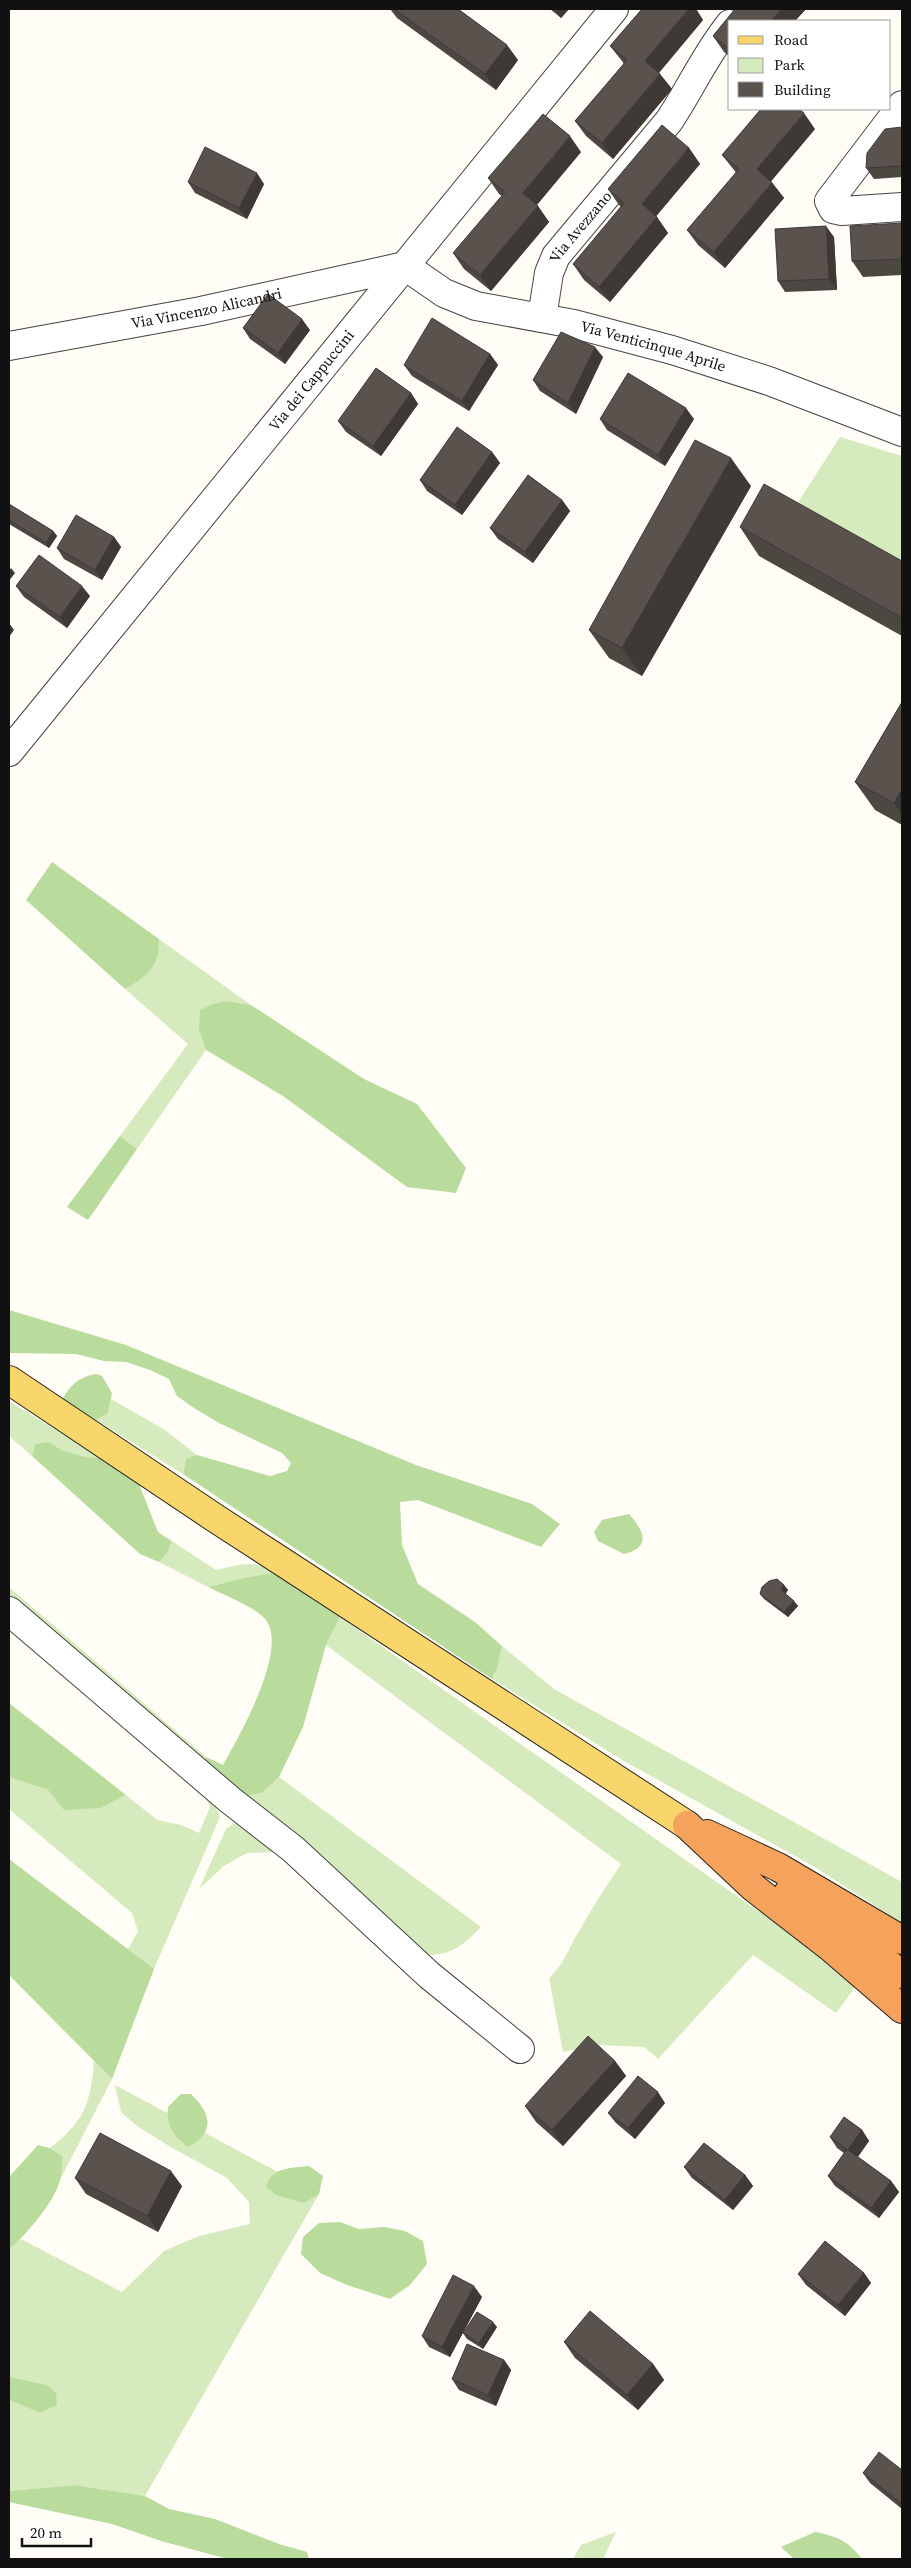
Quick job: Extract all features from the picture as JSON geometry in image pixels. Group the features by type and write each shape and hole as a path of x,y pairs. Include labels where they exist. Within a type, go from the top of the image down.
{"highway":[{"path":"687,1825 782,1888 902,1974"},
{"path":"687,1825 778,1866 902,1940"},
{"path":"687,1825 754,1888 830,1948 902,2009"},
{"path":"782,1888 902,1958"}],"main road":[{"path":"9,1380 215,1518 687,1825"}],"street":[{"name":"Via dei Cappuccini","path":"9,752 614,9"},
{"name":"Via Avezzano","path":"733,20 742,9"},
{"name":"Via Avezzano","path":"542,318 548,273 556,256 668,121 684,97 705,57 728,26"},
{"path":"902,104 829,201 833,209 842,211 902,207"},
{"name":"Via Venticinque Aprile","path":"405,266 444,292 476,306 542,318 655,346 769,381 902,432"},
{"name":"Via Vincenzo Alicandri","path":"9,346 200,311 405,266"},
{"path":"9,1612 172,1752 293,1849 429,1975 520,2049"}],"green space":[{"path":"840,437 902,456 902,565 797,504"},
{"path":"52,862 159,939 159,949 154,964 151,970 140,980 125,989 26,900"},
{"path":"159,939 251,1005 227,1001 199,1030 206,1050 137,1149 120,1136 188,1044 125,989 145,975 150,969 157,956"},
{"path":"227,1001 251,1005 364,1079 417,1104 466,1168 456,1193 407,1187 283,1096 206,1050 199,1030 200,1010 213,1004"},
{"path":"120,1136 137,1149 88,1220 67,1207"},
{"path":"9,1310 126,1345 416,1465 532,1504 560,1524 541,1547 418,1500 400,1502 402,1545 418,1584 475,1622 502,1646 498,1666 492,1679 183,1474 186,1459 197,1455 270,1476 287,1471 291,1463 282,1453 219,1423 194,1408 177,1396 169,1379 150,1370 126,1362 104,1361 76,1354 9,1353"},
{"path":"96,1374 102,1376 112,1393 108,1413 96,1420 62,1400 76,1382"},
{"path":"111,1399 165,1430 197,1455 186,1459 183,1474 96,1420 108,1413"},
{"path":"9,1401 101,1458 86,1457 64,1451 48,1442 35,1444 32,1456 9,1436"},
{"path":"48,1442 64,1451 86,1457 101,1458 139,1484 158,1532 172,1541 168,1552 159,1562 140,1554 32,1456 35,1444"},
{"path":"629,1514 638,1526 643,1538 639,1547 624,1554 598,1541 594,1532 602,1520"},
{"path":"172,1541 216,1570 254,1564 267,1568 274,1573 247,1577 208,1587 159,1562 168,1552"},
{"path":"274,1573 340,1617 326,1645 303,1727 279,1777 262,1793 245,1796 205,1769 206,1757 223,1765 240,1734 267,1670 271,1650 271,1632 265,1619 260,1615 247,1606 208,1587 247,1577"},
{"path":"9,1587 206,1757 205,1769 9,1607"},
{"path":"340,1617 859,1982 836,2013 753,1955 658,2059 644,2047 597,2045 563,2052 549,1978 562,1962 588,1915 621,1864 326,1645"},
{"path":"9,1620 210,1797 220,1817 154,1969 127,1951 138,1931 132,1913 9,1809 9,1777 101,1808 126,1795 157,1820 181,1825 199,1833 210,1807 206,1797 9,1631"},
{"path":"502,1646 554,1689 902,1882 902,1923 813,1866 624,1761 492,1679 498,1666"},
{"path":"9,1703 126,1795 101,1808 64,1810 48,1790 9,1777"},
{"path":"279,1777 481,1927 457,1948 450,1951 434,1955 411,1955 245,1796 262,1793"},
{"path":"237,1821 280,1852 247,1853 224,1866 199,1889 226,1829"},
{"path":"9,1859 154,1969 112,2079 9,1975"},
{"path":"94,2061 112,2079 61,2178 62,2156 50,2148 71,2129 84,2110 91,2089"},
{"path":"115,2085 319,2194 145,2496 75,2485 9,2491 9,2400 40,2413 24,2382 9,2377 9,2250 21,2239 122,2292 164,2251 199,2236 250,2224 249,2202 227,2178 137,2126 121,2112"},
{"path":"181,2094 191,2094 198,2101 208,2123 203,2136 188,2147 172,2130 168,2120 168,2107"},
{"path":"38,2145 50,2148 62,2156 59,2185 40,2216 9,2250 9,2177"},
{"path":"309,2166 323,2176 319,2194 304,2203 276,2195 266,2187 269,2180 277,2172 289,2168"},
{"path":"340,2222 359,2229 385,2227 405,2231 423,2241 427,2264 410,2285 390,2299 347,2285 320,2273 301,2254 303,2237 319,2223"},
{"path":"9,2377 47,2385 56,2393 57,2405 40,2413 9,2400"},
{"path":"75,2485 145,2496 169,2509 215,2519 279,2544 307,2552 309,2559 228,2559 161,2541 112,2524 9,2502 9,2491"},
{"path":"616,2532 603,2559 573,2559 581,2545"},
{"path":"815,2532 842,2540 862,2559 794,2559 781,2547"}],"building":[{"path":"394,9 458,9 507,45 485,74"},
{"path":"642,9 689,9 645,61 660,74 602,143 575,121 627,60 610,46"},
{"path":"735,9 782,9 772,20 728,20 728,48 713,36"},
{"path":"760,110 800,110 804,113 757,169 772,183 714,252 687,230 739,169 722,155"},
{"path":"543,114 570,136 523,193 538,206 480,275 453,253 505,192 488,178"},
{"path":"662,125 689,148 642,204 657,217 599,287 573,264 624,203 608,189"},
{"path":"902,127 902,166 866,168 867,153 885,129"},
{"path":"205,147 257,173 239,208 188,182"},
{"path":"902,223 902,259 852,261 850,226"},
{"path":"826,226 829,279 778,281 775,229"},
{"path":"268,294 302,319 278,353 243,328"},
{"path":"432,318 490,354 462,401 404,365"},
{"path":"561,332 595,347 568,403 533,380"},
{"path":"376,368 411,393 373,446 338,421"},
{"path":"628,373 686,408 658,455 600,419"},
{"path":"457,427 492,452 455,505 420,480"},
{"path":"695,440 731,458 622,648 589,630"},
{"path":"528,475 562,500 525,552 490,528"},
{"path":"764,484 902,561 902,618 740,527"},
{"path":"9,504 53,531 46,543 9,520"},
{"path":"76,515 114,537 95,570 57,548"},
{"path":"39,555 82,586 60,617 16,586"},
{"path":"902,702 902,789 894,803 855,782"},
{"path":"777,1579 784,1585 781,1590 794,1601 784,1612 760,1594 762,1587 769,1581"},
{"path":"588,2036 615,2061 552,2130 525,2106"},
{"path":"638,2076 658,2092 628,2128 608,2113"},
{"path":"844,2117 862,2130 848,2150 830,2137"},
{"path":"100,2133 171,2171 147,2216 75,2178"},
{"path":"704,2143 745,2175 725,2200 684,2167"},
{"path":"847,2149 891,2181 871,2208 828,2176"},
{"path":"825,2241 864,2273 838,2305 798,2274"},
{"path":"453,2275 474,2286 442,2347 422,2336"},
{"path":"590,2311 653,2364 627,2395 564,2342"},
{"path":"477,2312 493,2322 479,2343 463,2333"},
{"path":"467,2344 504,2360 488,2395 452,2379"},
{"path":"879,2452 902,2470 902,2504 863,2473"}]}
